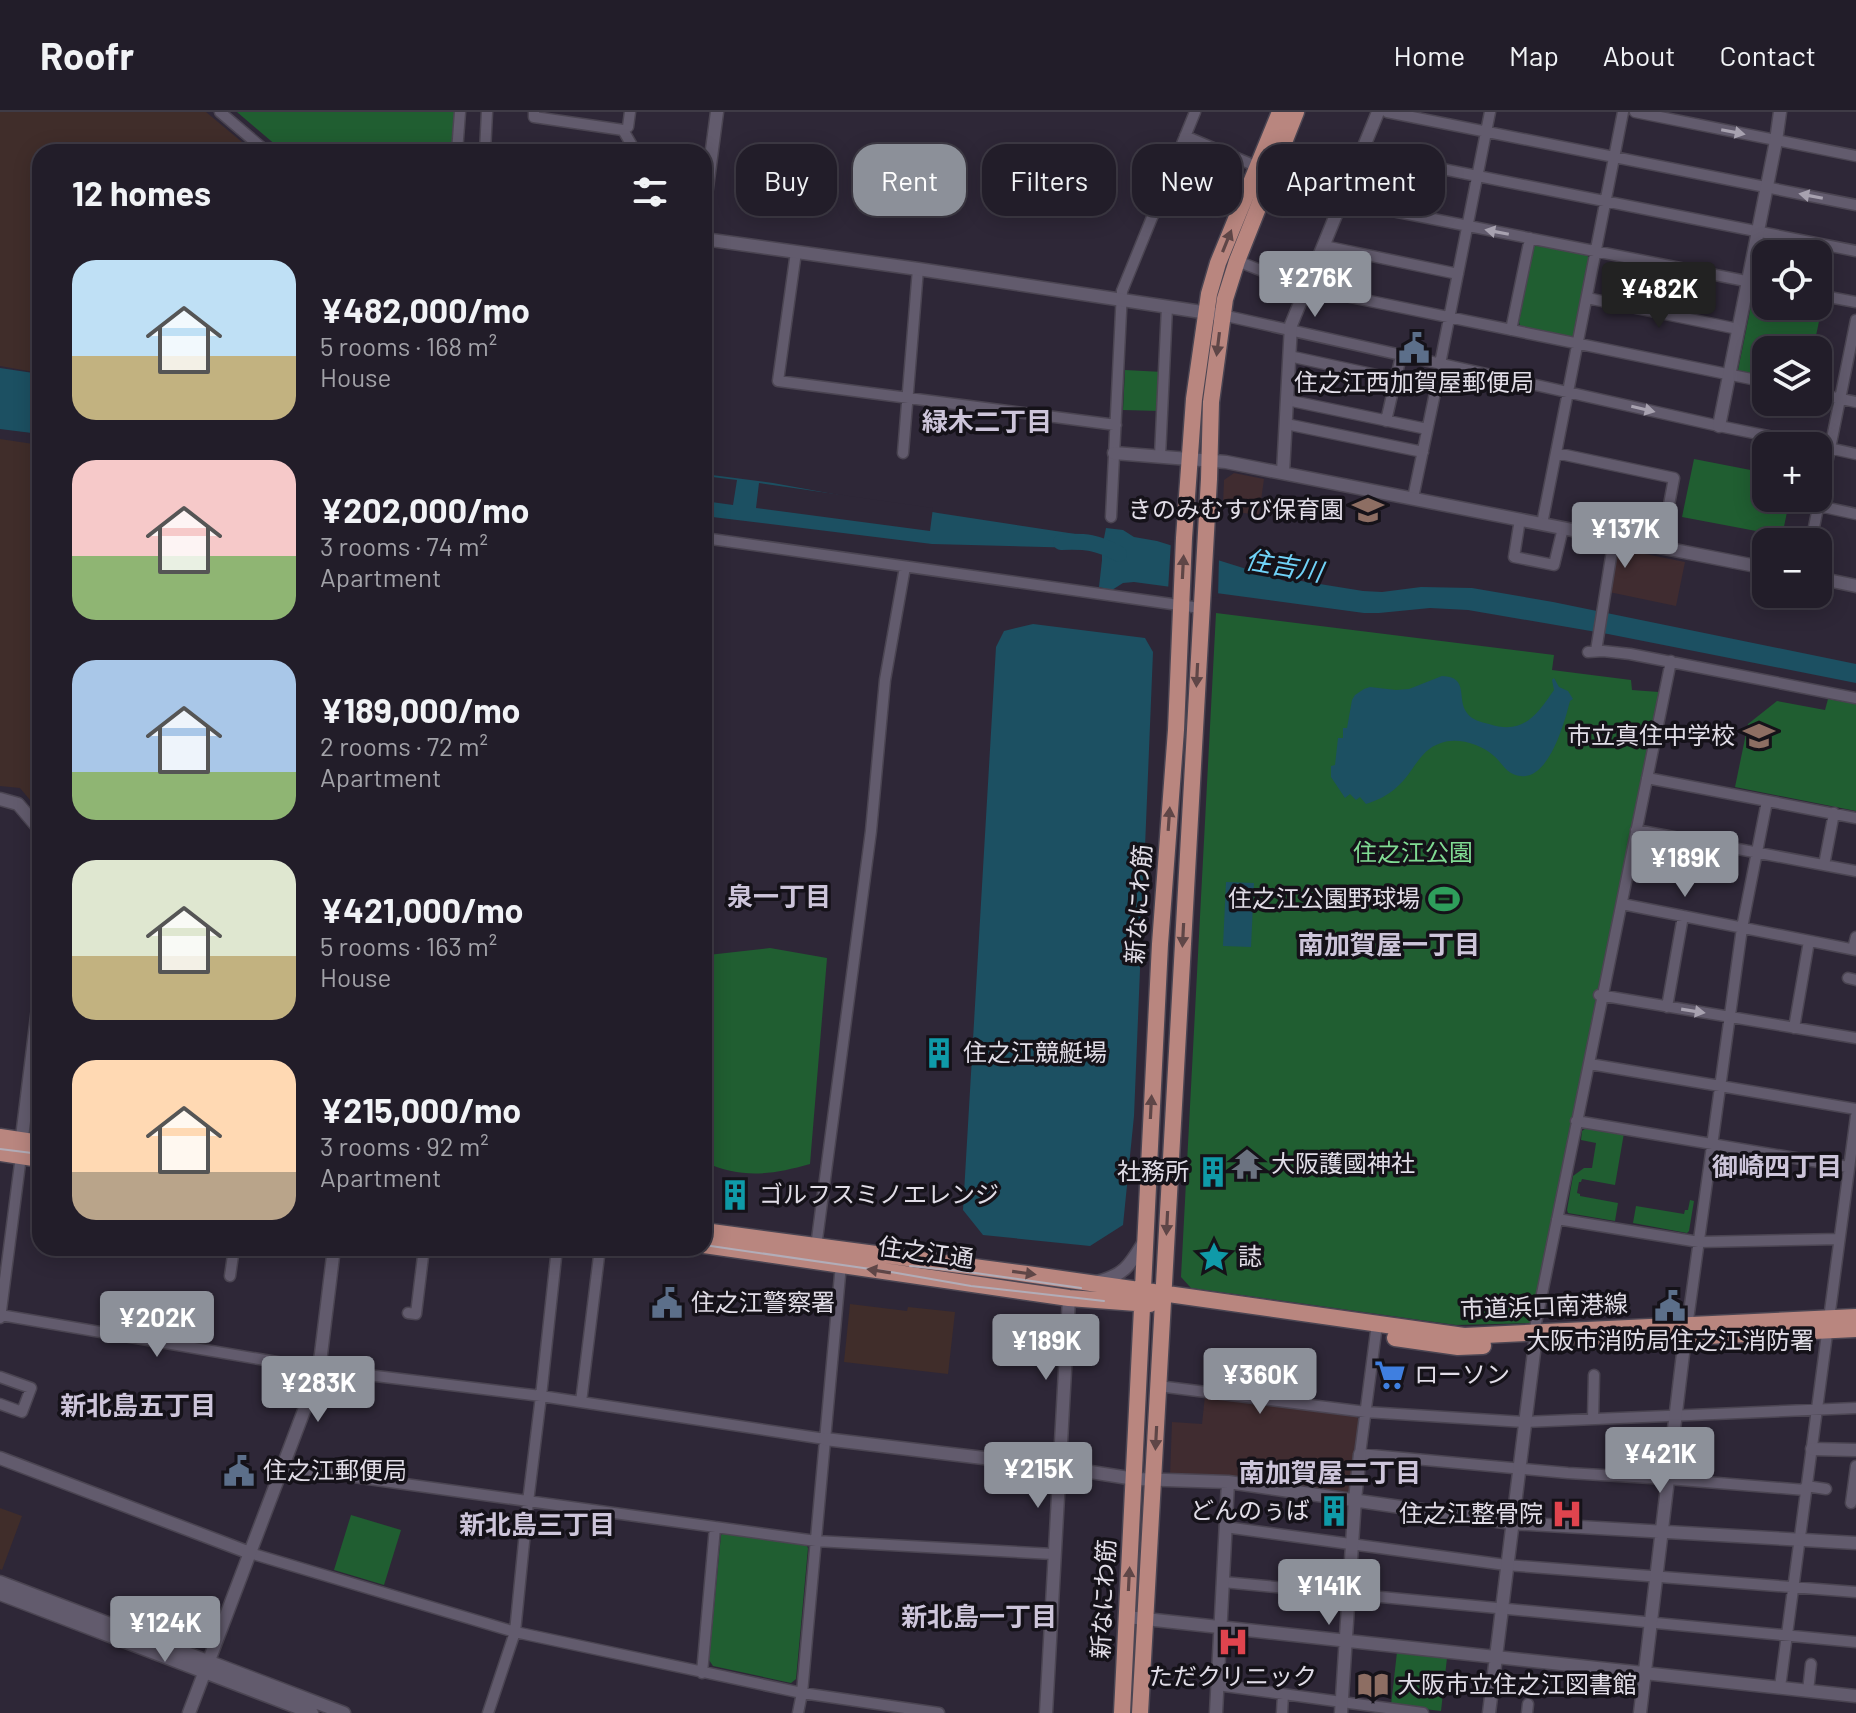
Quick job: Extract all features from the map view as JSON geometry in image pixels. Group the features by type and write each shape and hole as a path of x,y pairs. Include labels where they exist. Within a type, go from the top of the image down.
{"main road":[{"name":"新なにわ筋","path":"1272,144 1280,112"},
{"name":"新なにわ筋","path":"1279,144 1296,112"},
{"name":"新なにわ筋","path":"1140,1713 1211,402 1214,314 1209,294 1218,263 1258,184"},
{"name":"新なにわ筋","path":"1122,1713 1160,944 1176,730 1184,538 1194,399 1214,314 1225,299 1258,193"},
{"path":"0,1137 32,1154"},
{"path":"0,1153 32,1145"},
{"name":"住之江通","path":"712,1232 1089,1283 1142,1297"},
{"name":"住之江通","path":"712,1246 1069,1298 1142,1297"},
{"name":"市道浜口南港線","path":"1142,1297 1376,1329 1534,1338 1828,1324 1856,1317"},
{"name":"市道浜口南港線","path":"1828,1324 1856,1329"}],"street":[{"path":"220,112 258,144"},
{"path":"458,144 460,112"},
{"path":"485,144 487,112"},
{"path":"534,112 534,117 623,130 628,127 630,112"},
{"path":"711,144 717,112"},
{"path":"1111,517 1122,291 1195,112"},
{"path":"1366,144 1378,112"},
{"path":"1387,112 1856,205"},
{"path":"1440,364 1490,112"},
{"path":"1542,524 1623,112"},
{"path":"1635,112 1856,156"},
{"path":"1719,426 1780,112"},
{"path":"623,130 631,144"},
{"path":"1185,136 1258,167"},
{"path":"1445,169 1856,251"},
{"path":"1283,472 1291,325 1336,216"},
{"path":"1418,216 1752,283"},
{"path":"1511,330 1530,238"},
{"path":"712,240 1214,314 1752,433"},
{"path":"1324,246 1458,274"},
{"path":"796,252 778,381 1116,425"},
{"path":"1237,261 1306,288 1752,379"},
{"path":"903,453 918,269"},
{"path":"1587,298 1738,329"},
{"path":"1832,298 1856,302"},
{"path":"1160,456 1167,307"},
{"path":"1832,439 1853,352 1856,320"},
{"path":"1289,356 1395,379"},
{"path":"1386,421 1401,356"},
{"path":"1413,498 1435,393"},
{"path":"1832,397 1856,402"},
{"path":"1287,400 1427,429"},
{"path":"1286,424 1423,452"},
{"path":"1832,449 1856,454"},
{"path":"1114,453 1208,459 1283,472 1752,565"},
{"path":"1556,453 1674,478 1661,548"},
{"path":"1832,509 1856,514"},
{"path":"1520,519 1514,557 1554,565 1563,528"},
{"path":"1614,538 1593,650 1671,661 1856,698"},
{"path":"712,539 905,567 1200,603"},
{"path":"816,1247 871,831 885,680 905,567"},
{"path":"1832,581 1856,586"},
{"path":"1489,1713 1534,1338 1590,1064 1600,995 1622,904 1671,661"},
{"path":"1647,778 1856,818"},
{"path":"0,799 18,804 32,821"},
{"path":"1640,1713 1686,1331 1742,928 1767,801"},
{"path":"1824,865 1834,813"},
{"path":"1636,830 1856,871"},
{"path":"1622,904 1855,950 1856,937"},
{"path":"1667,1007 1683,916"},
{"path":"1794,1028 1809,941"},
{"path":"1600,995 1856,1038"},
{"path":"32,1058 0,1316 318,1369 541,1396 825,1439 1135,1479 1228,1482 1511,1523 1856,1543"},
{"path":"1590,1064 1856,1109"},
{"path":"1780,1687 1856,1116"},
{"path":"1576,1121 1848,1167"},
{"path":"1557,1219 1699,1242 1839,1239"},
{"path":"1089,1283 1110,1279 1128,1268 1144,1241"},
{"path":"230,1276 233,1256"},
{"path":"189,1713 316,1379 333,1256"},
{"path":"408,1313 416,1314 423,1256"},
{"path":"488,1713 515,1632 556,1256"},
{"path":"581,1402 599,1256"},
{"path":"798,1713 841,1264"},
{"path":"1046,1713 1069,1298"},
{"path":"1341,1708 1355,1499 1376,1329"},
{"path":"1593,1419 1594,1375"},
{"path":"0,1377 31,1388 22,1412 0,1404"},
{"path":"1158,1386 1366,1412 1524,1422 1856,1408"},
{"path":"1812,1449 1856,1450"},
{"path":"1360,1454 1616,1476 1826,1489"},
{"path":"1616,1476 1617,1457"},
{"path":"0,1458 250,1553 515,1632 802,1693 939,1713"},
{"path":"1851,1503 1856,1466"},
{"path":"282,1467 816,1541 1053,1554"},
{"path":"1216,1713 1228,1482"},
{"path":"702,1673 715,1527"},
{"path":"1225,1527 1506,1565 1856,1592"},
{"path":"0,1582 312,1713"},
{"path":"1223,1582 1856,1642"},
{"path":"0,1594 344,1713"},
{"path":"1127,1617 1856,1696"},
{"path":"1808,1691 1811,1664"},
{"path":"1217,1685 1283,1694 1341,1708 1423,1713"},
{"path":"1282,1713 1283,1694"}],"shaded area":[{"path":"0,112 206,112 244,144 32,144 32,372 0,366"},
{"path":"0,439 32,444 32,802 20,788 0,786"},
{"path":"1234,473 1264,479 1259,515 1236,512 1237,505 1223,505 1224,480"},
{"path":"1616,548 1685,562 1676,606 1609,592"},
{"path":"850,1304 907,1311 908,1307 955,1312 948,1374 844,1362"},
{"path":"1205,1396 1357,1417 1360,1421 1352,1490 1348,1493 1227,1479 1170,1476 1172,1422 1202,1424"},
{"path":"0,1508 22,1516 2,1570 0,1569"}],"green space":[{"path":"237,112 456,112 454,144 275,144"},
{"path":"1537,244 1587,255 1590,259 1575,335 1571,338 1520,326 1533,247"},
{"path":"1752,301 1752,320 1819,320 1816,336 1752,336 1752,375 1738,370"},
{"path":"1125,370 1163,372 1160,411 1123,410"},
{"path":"1694,459 1752,470 1752,512 1787,512 1784,528 1752,530 1682,517"},
{"name":"住之江公園","path":"1216,613 1554,655 1552,670 1631,680 1632,690 1659,692 1532,1323 1456,1325 1191,1288 1181,1277"},
{"path":"1828,699 1856,704 1856,811 1735,787 1748,724 1777,701 1825,710"},
{"path":"770,948 827,958 810,1164 757,1174 712,1165 712,955"},
{"path":"1587,1127 1624,1133 1615,1185 1582,1179 1577,1193 1618,1203 1615,1221 1568,1213 1567,1210 1573,1176 1584,1168 1592,1168 1596,1143 1581,1140 1582,1131"},
{"path":"1720,1151 1782,1162 1780,1176 1716,1166"},
{"path":"1690,1200 1694,1201 1687,1233 1633,1223 1636,1206 1684,1214"},
{"path":"351,1515 401,1530 384,1585 334,1570"},
{"path":"725,1532 805,1543 808,1548 796,1679 791,1683 713,1666 709,1660 721,1535"},
{"path":"1397,1652 1447,1658 1441,1711 1391,1705"}],"water":[{"path":"0,368 32,373 32,433 0,429"},
{"path":"712,475 1082,535 1081,548 932,544 712,517"},
{"path":"1106,528 1123,530 1134,537 1157,541 1288,582 1295,580 1382,592 1421,587 1472,588 1856,664 1856,683 1468,610 1430,608 1364,613 1134,582 1123,583 1112,590 1099,587"},
{"path":"1033,624 1145,638 1153,652 1134,1116 1123,1225 1090,1246 983,1235 963,1210 996,647 1004,631"},
{"path":"1442,676 1451,677 1459,684 1464,707 1471,717 1501,727 1528,721 1554,690 1554,678 1573,699 1558,739 1543,765 1534,773 1523,776 1511,773 1482,748 1461,741 1447,741 1427,751 1404,780 1383,797 1366,804 1360,797 1356,800 1350,794 1345,798 1331,777 1331,766 1335,765 1338,738 1343,738 1343,728 1347,728 1355,695 1370,687 1409,689"},
{"path":"1226,882 1254,883 1251,947 1223,946"}],"pier":[{"path":"712,477 737,480 733,505 712,502"},
{"path":"759,483 933,508 930,531 756,508"},
{"path":"1171,541 1219,557 1218,598 1168,591"}],"waterway":[{"name":"住吉川","path":"1061,542 1091,543 1119,554"}],"tram line":[{"path":"0,1149 32,1153"},
{"path":"712,1246 971,1286 1104,1301"},
{"path":"910,1266 1081,1288"}],"place":[{"name":"住之江西加賀屋郵便局","path":"1414,348"},
{"name":"きのみむすび保育園","path":"1368,510"},
{"name":"市立真住中学校","path":"1759,736"},
{"name":"住之江公園野球場","path":"1444,899"},
{"name":"住之江競艇場","path":"939,1053"},
{"name":"大阪護國神社","path":"1247,1164"},
{"name":"社務所","path":"1213,1172"},
{"name":"ゴルフスミノエレンジ","path":"735,1195"},
{"name":"誌","path":"1214,1257"},
{"name":"住之江警察署","path":"667,1303"},
{"name":"大阪市消防局住之江消防署","path":"1670,1306"},
{"name":"ローソン","path":"1390,1375"},
{"name":"住之江郵便局","path":"239,1471"},
{"name":"どんのぅば","path":"1334,1511"},
{"name":"住之江整骨院","path":"1567,1514"},
{"name":"ただクリニック","path":"1233,1642"},
{"name":"大阪市立住之江図書館","path":"1373,1685"}],"district":[{"name":"緑木二丁目","path":"987,422"},
{"name":"泉一丁目","path":"779,897"},
{"name":"南加賀屋一丁目","path":"1389,945"},
{"name":"御崎四丁目","path":"1777,1167"},
{"name":"新北島五丁目","path":"138,1406"},
{"name":"南加賀屋二丁目","path":"1330,1473"},
{"name":"新北島三丁目","path":"537,1525"},
{"name":"新北島一丁目","path":"979,1617"}]}
